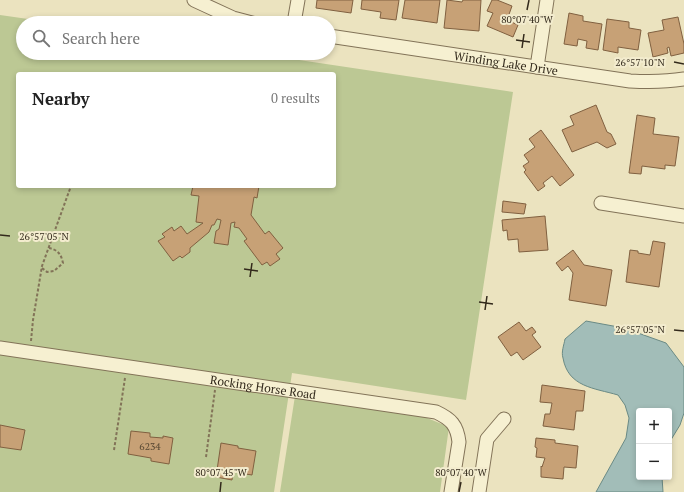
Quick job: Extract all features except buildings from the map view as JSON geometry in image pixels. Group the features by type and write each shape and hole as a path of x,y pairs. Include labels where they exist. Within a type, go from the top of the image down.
{"street":[{"path":"194,0 229,16"},
{"path":"295,16 298,0"},
{"path":"537,67 547,0"},
{"name":"Winding Lake Drive","path":"336,37 630,81 650,82 684,79"},
{"path":"601,203 684,216"},
{"name":"Rocking Horse Road","path":"0,348 427,409 443,415 456,427 459,442 451,492"},
{"path":"479,492 487,439 504,419"}],"path":[{"path":"30,352 34,312 42,268 69,188"},
{"path":"42,268 47,272 54,271 63,263 62,256 56,250 49,248"},
{"path":"114,450 127,366"},
{"path":"206,457 216,379"}],"green space":[{"path":"0,15 16,17 16,60 300,60 513,92 466,400 292,373 274,492 0,492"},
{"path":"295,396 415,413 449,427 440,492 280,492"}],"water":[{"path":"586,321 624,328 666,343 684,367 684,413 680,425 672,438 672,408 636,408 636,480 662,480 663,492 596,492 626,438 629,418 625,405 618,395 583,385 570,375 566,368 562,353 565,339"}]}
